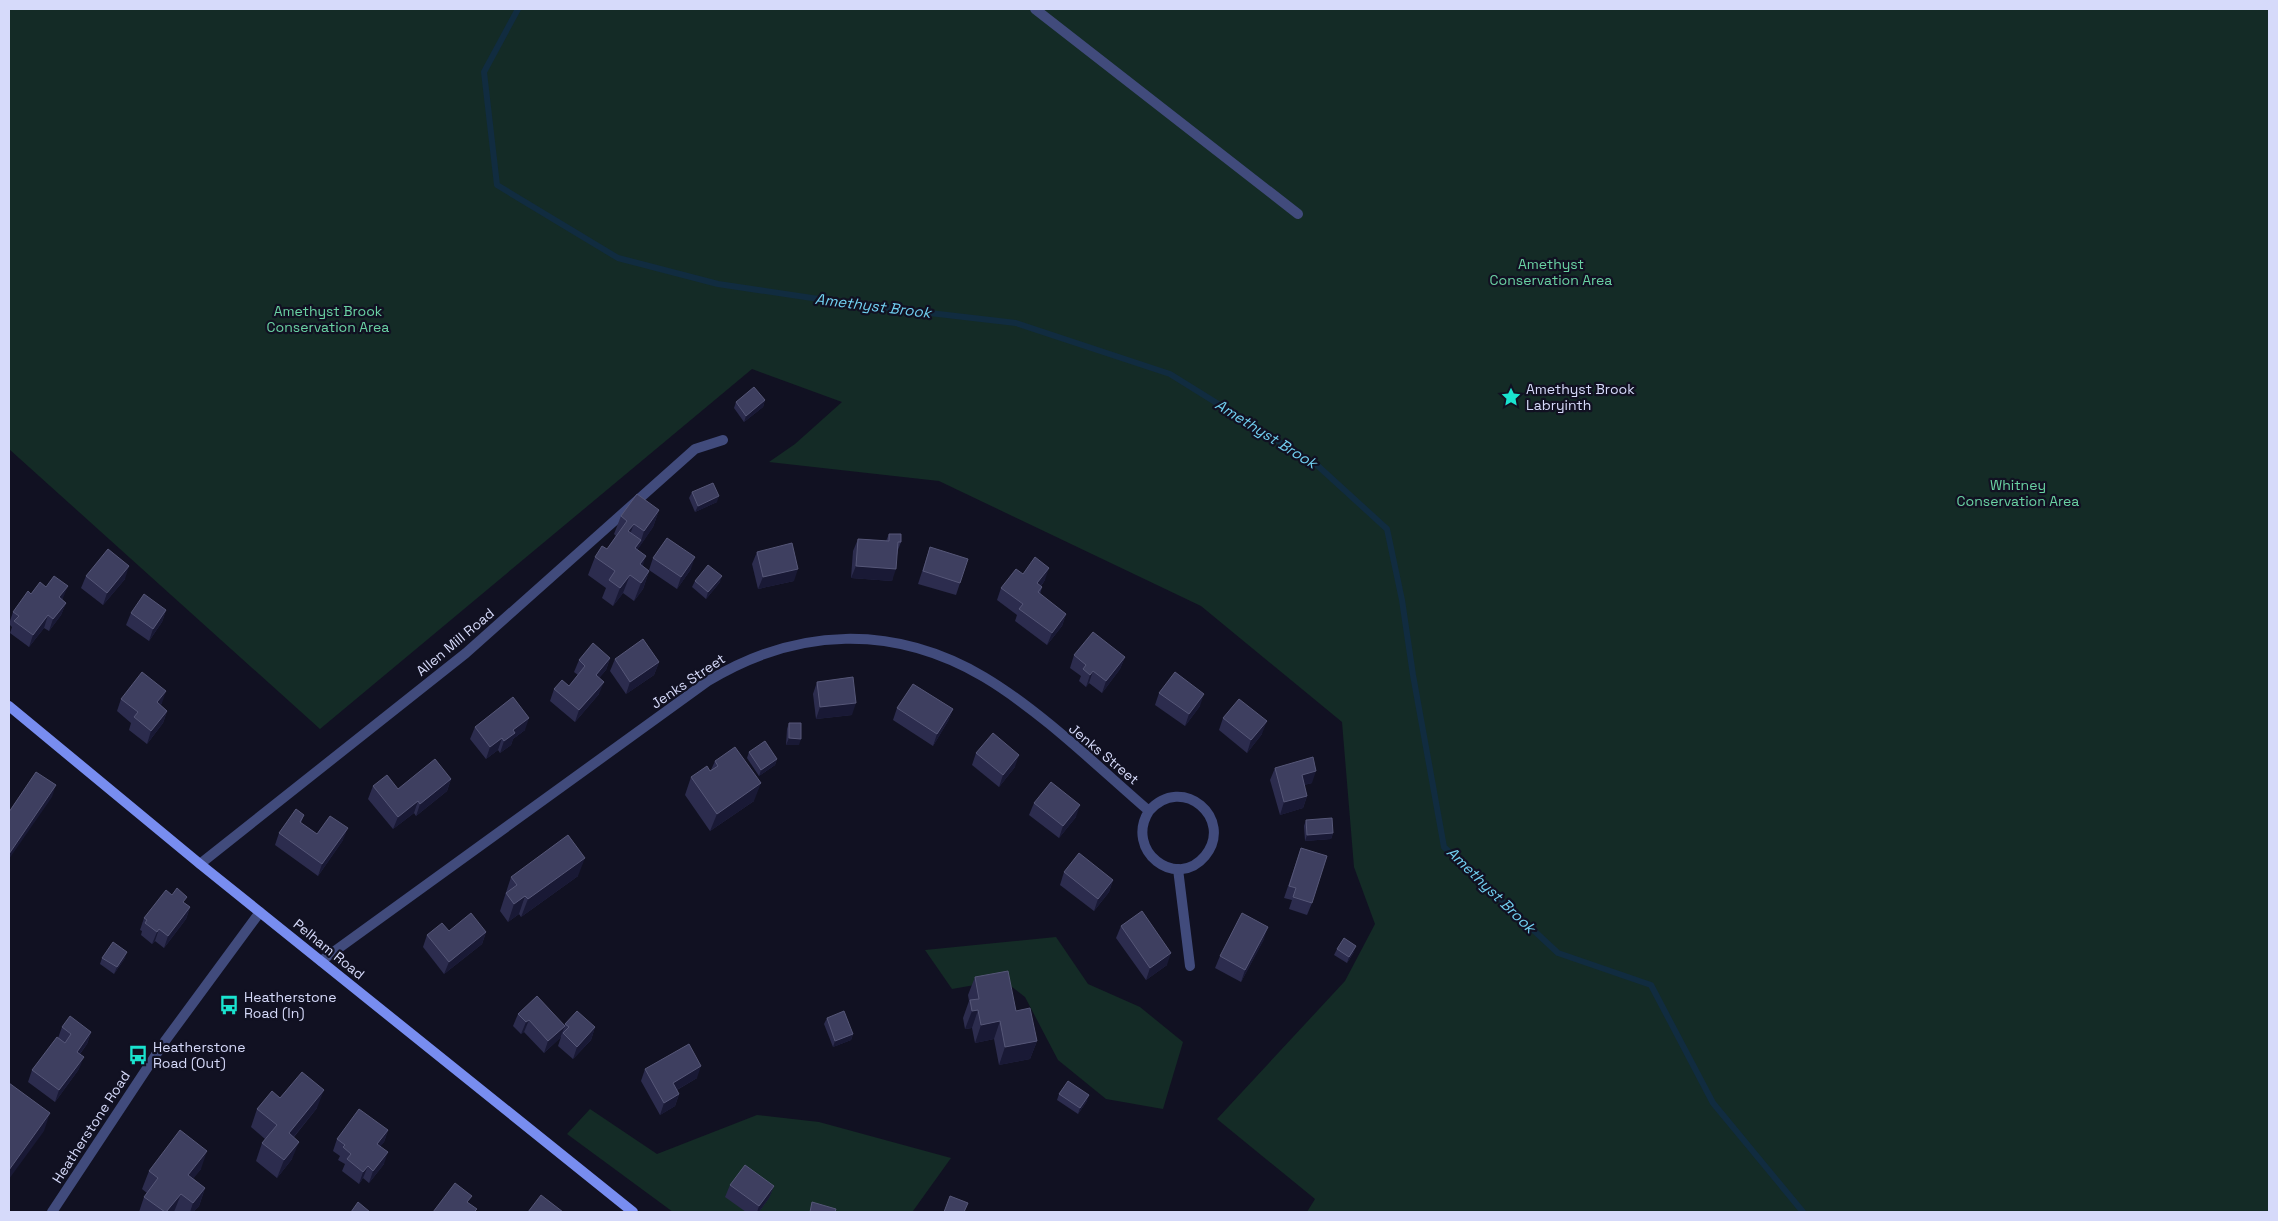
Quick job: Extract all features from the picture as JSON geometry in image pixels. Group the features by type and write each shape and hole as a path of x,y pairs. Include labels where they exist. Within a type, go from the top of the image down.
{"main road":[{"name":"Pelham Road","path":"9,706 200,864 633,1212"}],"street":[{"path":"1035,9 1298,214"},
{"name":"Allen Mill Road","path":"200,864 466,653 695,449 724,440"},
{"name":"Jenks Street","path":"321,960 708,681 746,661 804,643 844,638 882,640 921,649 963,665 986,678 1029,709 1149,811"},
{"path":"1183,797 1195,801 1209,814 1214,833 1208,852 1198,862 1178,869 1164,866 1147,851 1142,831 1149,811 1164,799 1183,797"},
{"path":"1178,869 1190,966"},
{"name":"Heatherstone Road","path":"52,1212 165,1041 260,912"}],"green space":[{"path":"9,9 2269,9 2269,1212 1307,1212 1315,1199 1217,1119 1345,981 1375,924 1354,867 1342,722 1201,606 939,481 769,462 795,444 842,402 752,369 320,729 9,449"},
{"path":"1056,937 1088,984 1140,1007 1183,1042 1163,1109 1106,1099 1058,1060 1025,997 1003,980 952,989 925,950"},
{"path":"590,1109 657,1154 757,1115 819,1122 951,1158 913,1211 673,1212 567,1134"}],"building":[{"path":"754,387 765,400 746,416 736,402"},
{"path":"713,483 719,496 698,506 692,492"},
{"path":"637,494 659,510 644,531 634,524 628,531 641,540 635,548 646,556 640,564 649,571 641,583 630,575 620,588 609,580 615,571 595,557 602,546 607,549 627,521 621,516"},
{"path":"889,534 901,534 901,542 898,542 896,569 856,566 858,539 889,541"},
{"path":"667,538 695,557 681,577 653,558"},
{"path":"792,543 798,569 763,577 757,552"},
{"path":"930,547 968,559 960,583 923,571"},
{"path":"108,549 129,566 107,593 86,576"},
{"path":"1035,557 1049,568 1037,583 1042,587 1038,592 1066,614 1052,633 1019,609 1023,604 1001,588 1016,569 1023,574"},
{"path":"708,565 722,576 708,592 695,581"},
{"path":"54,576 68,586 59,597 66,603 53,619 48,615 33,635 14,621 19,616 13,612 28,591 31,594 40,582 46,587"},
{"path":"144,594 166,610 153,629 131,613"},
{"path":"1093,632 1125,657 1106,681 1093,671 1090,675 1083,669 1086,665 1074,655"},
{"path":"643,639 659,662 630,682 615,659"},
{"path":"593,643 610,658 596,675 604,682 579,710 554,689 562,680 569,686 585,666 579,660"},
{"path":"142,672 166,691 157,702 167,711 151,731 134,717 138,712 121,699"},
{"path":"1175,672 1204,694 1189,714 1159,693"},
{"path":"853,677 856,703 820,707 817,682"},
{"path":"913,684 953,709 937,734 897,708"},
{"path":"513,697 529,718 513,730 515,733 504,741 502,738 490,747 475,727"},
{"path":"1239,699 1267,721 1251,740 1223,718"},
{"path":"789,723 801,723 801,739 789,738"},
{"path":"993,733 1019,755 1003,775 976,753"},
{"path":"765,741 777,759 761,770 749,752"},
{"path":"735,747 761,783 717,814 691,777 707,766 710,771 718,766 715,761"},
{"path":"1313,757 1316,771 1302,775 1307,796 1284,802 1275,768"},
{"path":"435,759 451,779 420,804 418,801 398,817 373,786 387,775 398,789"},
{"path":"36,772 56,785 9,854 9,812"},
{"path":"1051,782 1080,805 1063,826 1034,803"},
{"path":"296,809 304,815 300,822 317,834 330,816 348,828 322,864 279,833"},
{"path":"1332,818 1333,833 1307,835 1306,820"},
{"path":"568,835 585,858 528,899 525,896 514,904 506,893 517,885 511,877"},
{"path":"1301,848 1327,856 1312,903 1293,897 1296,888 1289,886"},
{"path":"1079,853 1113,880 1098,899 1064,872"},
{"path":"177,888 187,897 183,902 190,907 168,936 159,929 157,932 145,923 147,920 144,918 166,890 172,895"},
{"path":"1142,911 1171,953 1150,968 1121,926"},
{"path":"471,913 486,932 449,962 427,935 442,923 449,931"},
{"path":"1242,913 1268,927 1245,970 1220,956"},
{"path":"1344,938 1356,946 1349,957 1337,949"},
{"path":"113,942 127,952 117,967 102,958"},
{"path":"1008,971 1016,1011 1030,1008 1037,1041 1005,1047 1000,1021 981,1025 978,1010 972,1011 970,1000 979,999 975,977"},
{"path":"537,996 565,1026 548,1041 529,1020 526,1022 518,1014"},
{"path":"577,1011 595,1027 577,1047 563,1033 569,1027 565,1024"},
{"path":"844,1011 853,1034 835,1041 827,1018"},
{"path":"70,1016 91,1032 77,1052 84,1057 59,1090 32,1070 57,1037 65,1043 71,1034 62,1027"},
{"path":"689,1044 701,1066 673,1083 679,1094 664,1103 645,1069"},
{"path":"302,1072 324,1090 289,1133 299,1142 284,1160 262,1143 277,1125 257,1109 272,1091 280,1098"},
{"path":"1068,1081 1089,1095 1080,1108 1059,1094"},
{"path":"9,1083 50,1113 9,1170"},
{"path":"359,1109 388,1130 377,1144 388,1152 373,1171 368,1166 363,1172 347,1159 351,1154 343,1147 345,1145 337,1139"},
{"path":"180,1130 207,1151 188,1175 205,1188 193,1203 181,1194 165,1212 144,1197 158,1178 149,1171"},
{"path":"745,1165 774,1186 759,1206 730,1185"},
{"path":"455,1183 472,1196 467,1202 477,1209 474,1212 433,1212"},
{"path":"541,1195 563,1212 528,1212"},
{"path":"950,1196 968,1203 964,1212 944,1212"},
{"path":"358,1202 370,1212 351,1212"},
{"path":"812,1202 836,1209 835,1212 810,1212"}],"waterway":[{"name":"Amethyst Brook","path":"518,9 484,72 497,185 618,258 718,284 852,304 1016,323 1170,374 1318,466 1387,529 1402,600 1413,675 1444,847 1558,953 1651,985 1713,1103 1803,1212"}],"place":[{"name":"Amethyst Brook Labryinth","path":"1511,397"},
{"name":"Heatherstone Road (In)","path":"229,1005"},
{"name":"Heatherstone Road (Out)","path":"138,1055"}],"park label":[{"name":"Amethyst Conservation Area","path":"1551,272"},
{"name":"Amethyst Brook Conservation Area","path":"328,320"},
{"name":"Whitney Conservation Area","path":"2018,494"}]}
